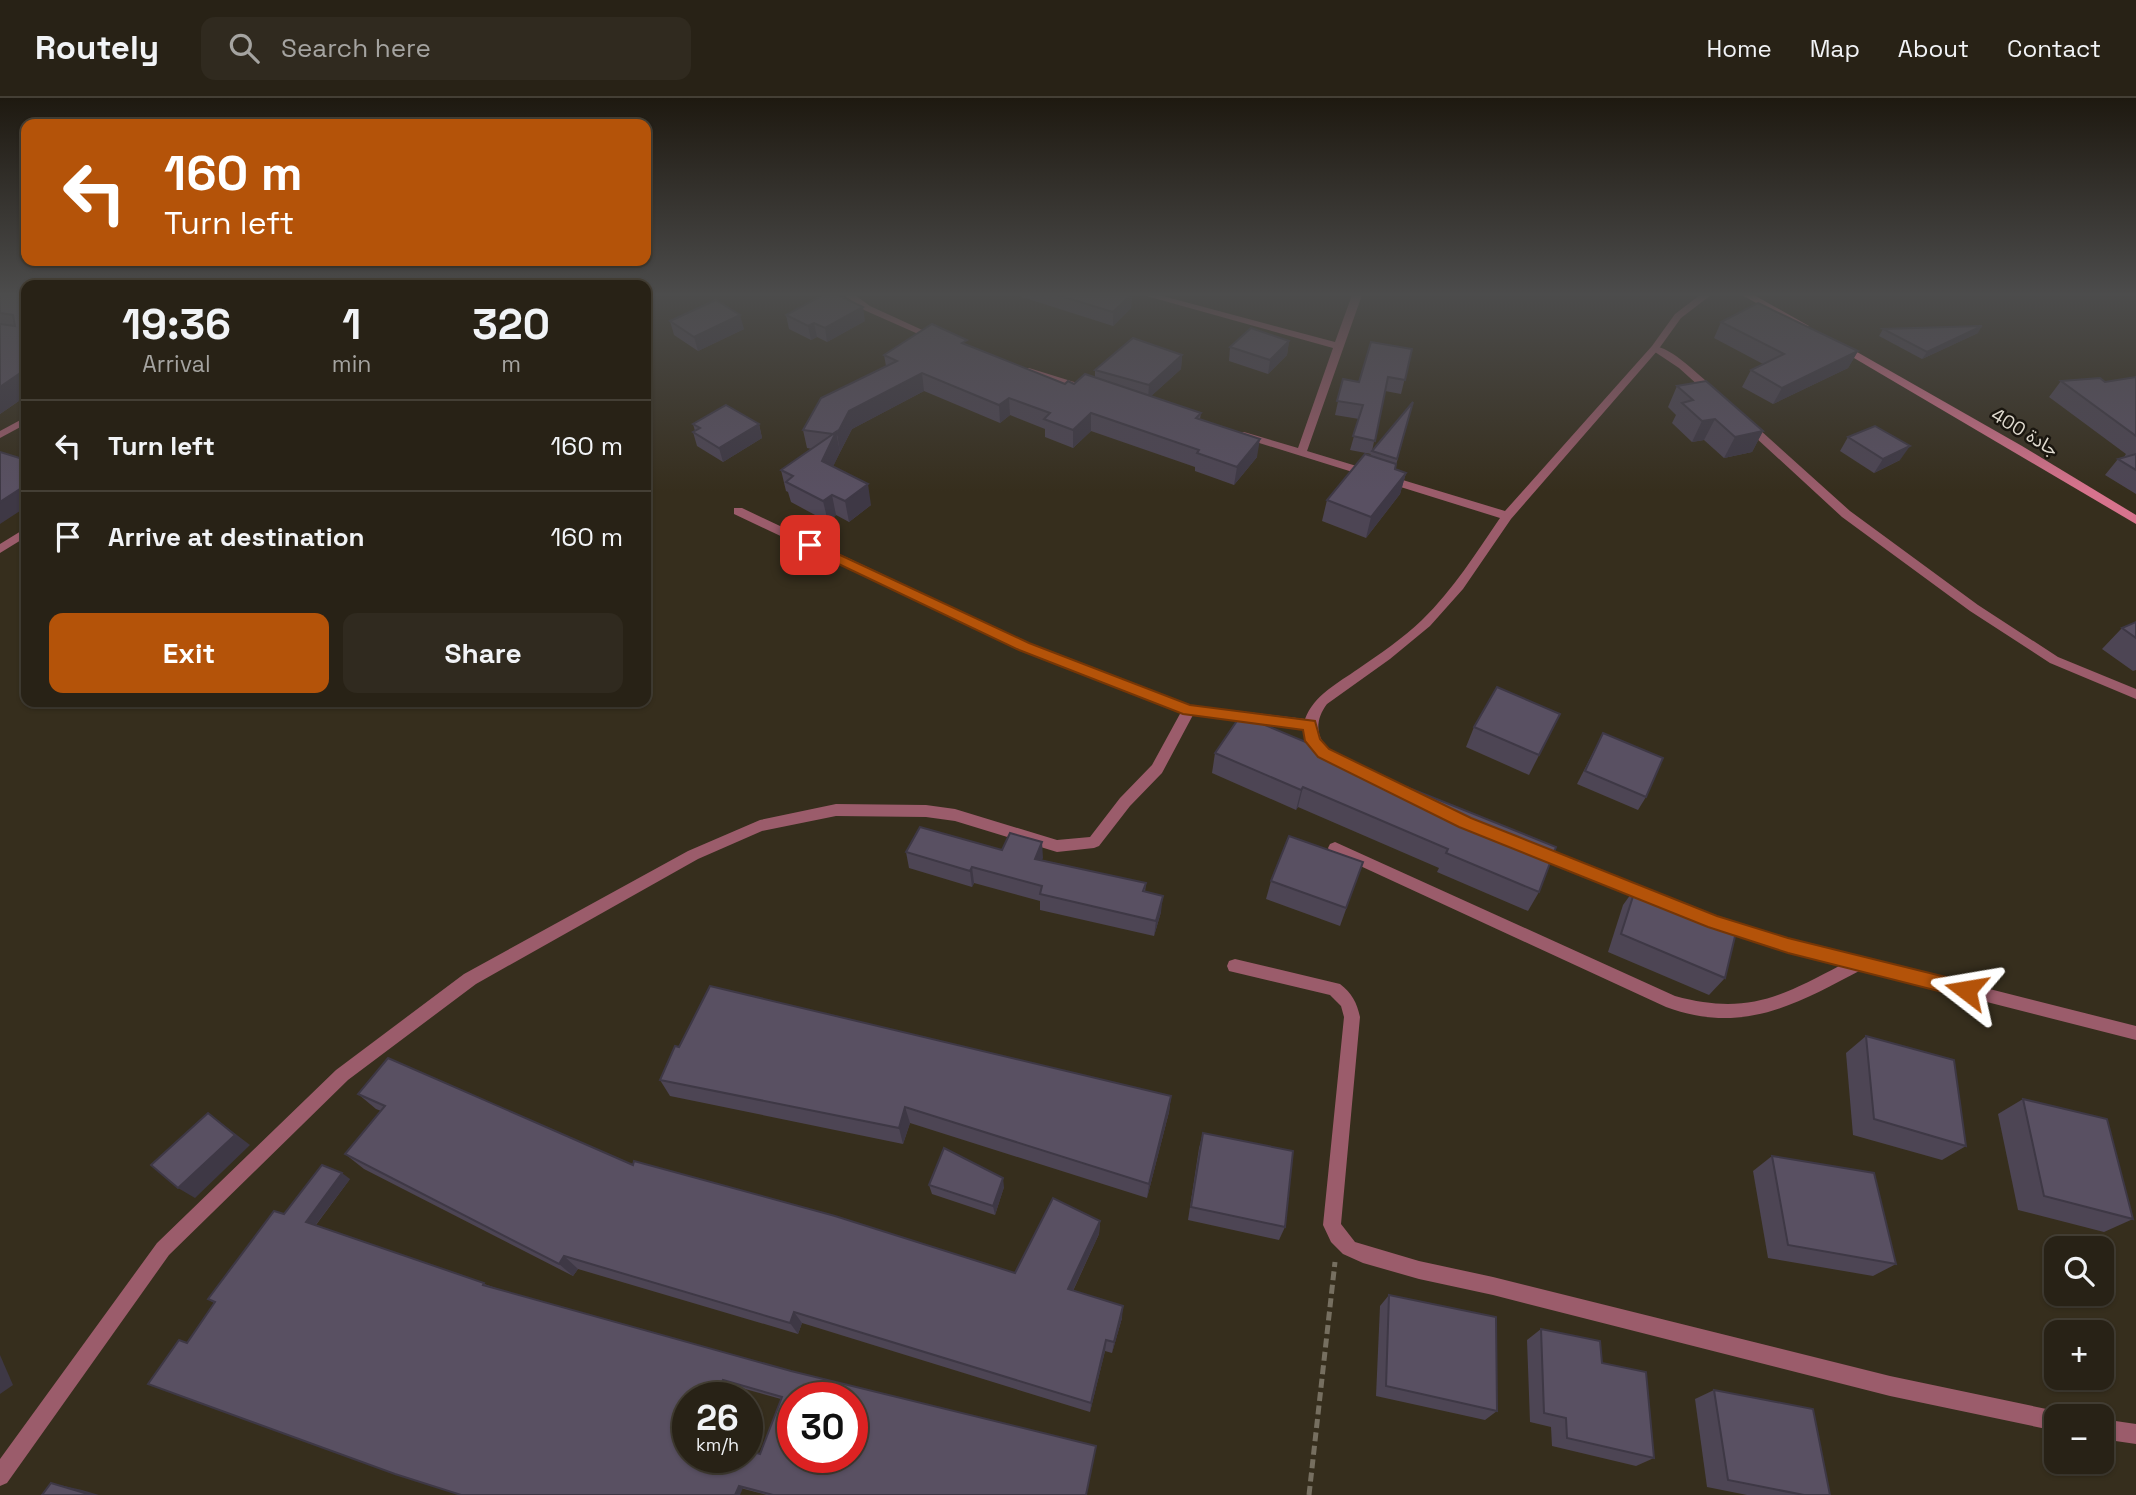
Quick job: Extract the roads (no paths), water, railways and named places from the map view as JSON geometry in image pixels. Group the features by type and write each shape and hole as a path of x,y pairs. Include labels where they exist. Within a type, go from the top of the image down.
{"main road":[{"name":"جادة 400","path":"1864,360 2018,448 2136,520"}],"street":[{"path":"1302,451 1333,360"},
{"path":"1359,771 1324,753 1313,741 1310,725 1315,710 1322,701 1386,656 1426,623 1459,586 1507,516 1643,360"},
{"path":"1674,360 1724,403"},
{"path":"1019,368 1100,394"},
{"path":"1735,413 1846,514 1974,608 2054,660 2136,694"},
{"path":"0,435 21,422"},
{"path":"1238,433 1507,516"},
{"path":"738,511 1024,646 1189,710 1310,725"},
{"path":"0,549 21,535"},
{"path":"0,1476 163,1249 342,1075 470,979 693,855 773,823 836,810 926,811 955,815 1057,846 1094,842 1125,802 1157,769 1189,710"},
{"path":"1335,848 1700,1012 1747,1013 1759,1010 1783,1002 1860,963"},
{"path":"1527,848 1665,902"},
{"path":"1702,917 1788,945 2136,1032"},
{"path":"1236,966 1334,989 1345,996 1350,1007 1352,1017 1332,1208 1332,1225 1337,1236 1349,1248 1419,1270 1493,1286 1890,1386 2044,1418"},
{"path":"2114,1431 2136,1434"}]}
